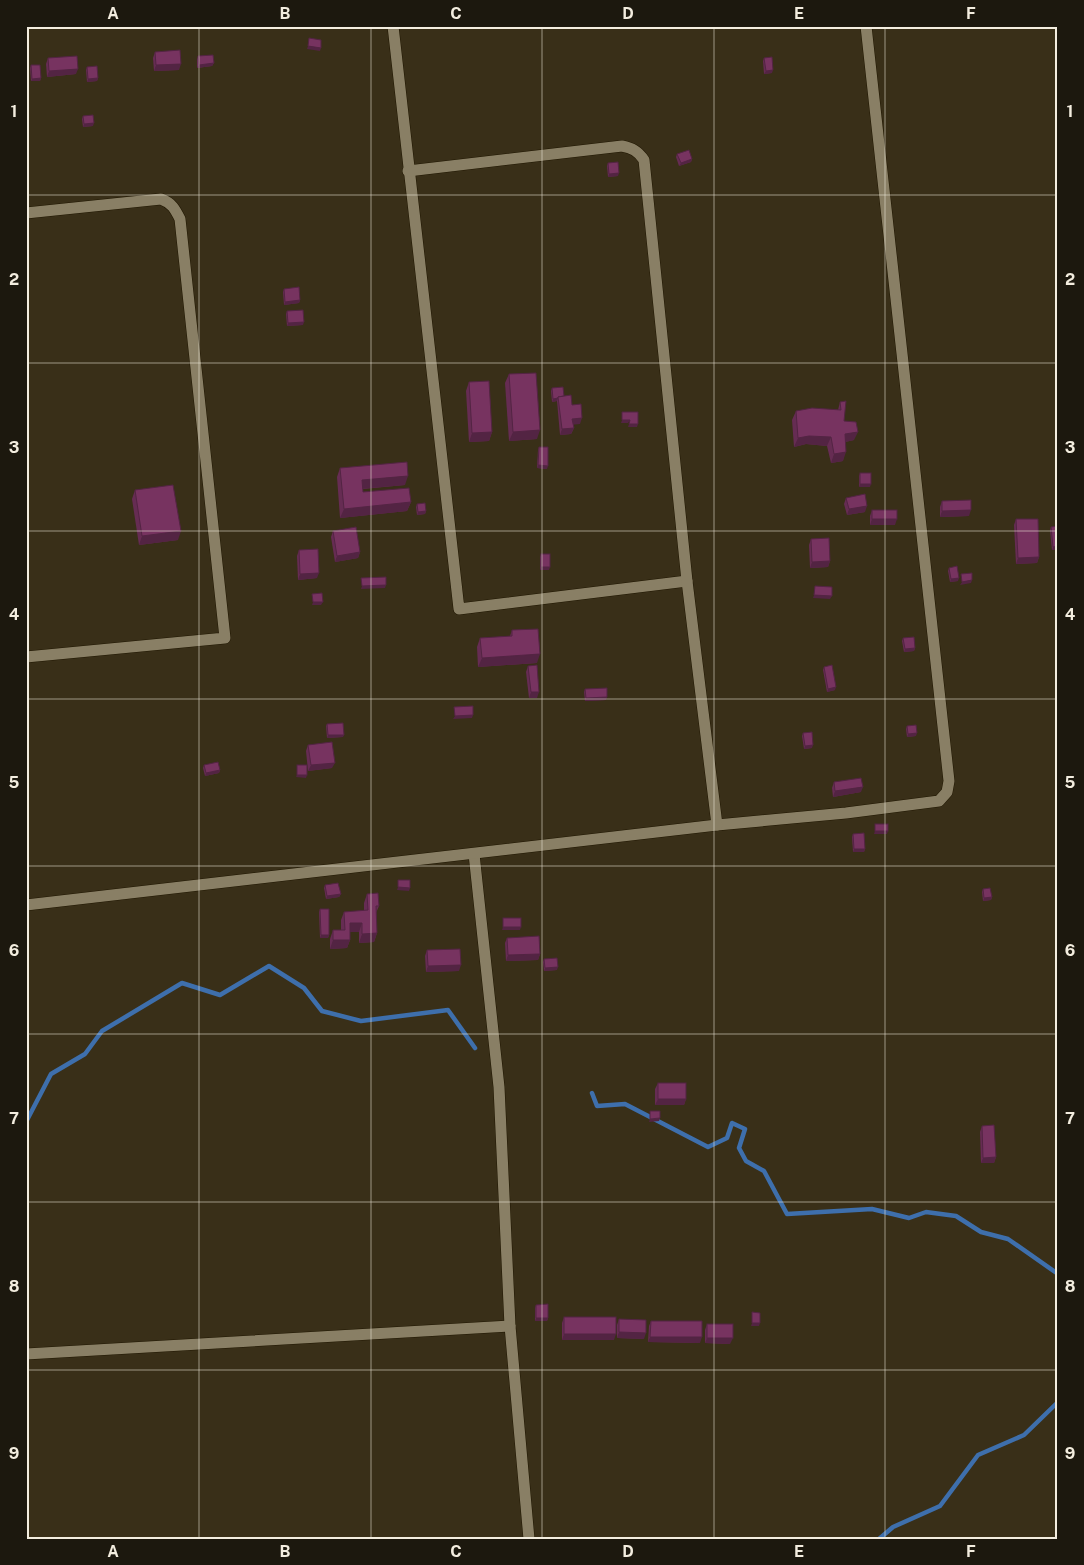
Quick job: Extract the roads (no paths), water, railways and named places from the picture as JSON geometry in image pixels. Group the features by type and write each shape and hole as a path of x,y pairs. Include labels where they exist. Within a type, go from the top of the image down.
{"street":[{"path":"393,26 459,610 687,581"},
{"path":"26,905 717,825 939,802 948,786 866,26"},
{"path":"408,170 622,146 632,148 644,160 687,581 717,825"},
{"path":"26,213 161,199 170,203 176,210 180,219 225,638 26,656"},
{"path":"474,854 499,1088 510,1326 529,1539"},
{"path":"26,1354 510,1326"}],"waterway":[{"path":"26,1122 51,1074 85,1054 102,1031 182,983 220,995 269,966 304,988 322,1011 361,1021 448,1010 475,1048"},
{"path":"592,1093 597,1106 625,1104 708,1147 727,1138 732,1123 745,1129 739,1148 746,1161 764,1171 787,1214 872,1209 909,1218 926,1212 956,1216 981,1232 1008,1239 1058,1274"},
{"path":"879,1539 893,1527 940,1506 978,1455 1024,1435 1058,1402"}]}
